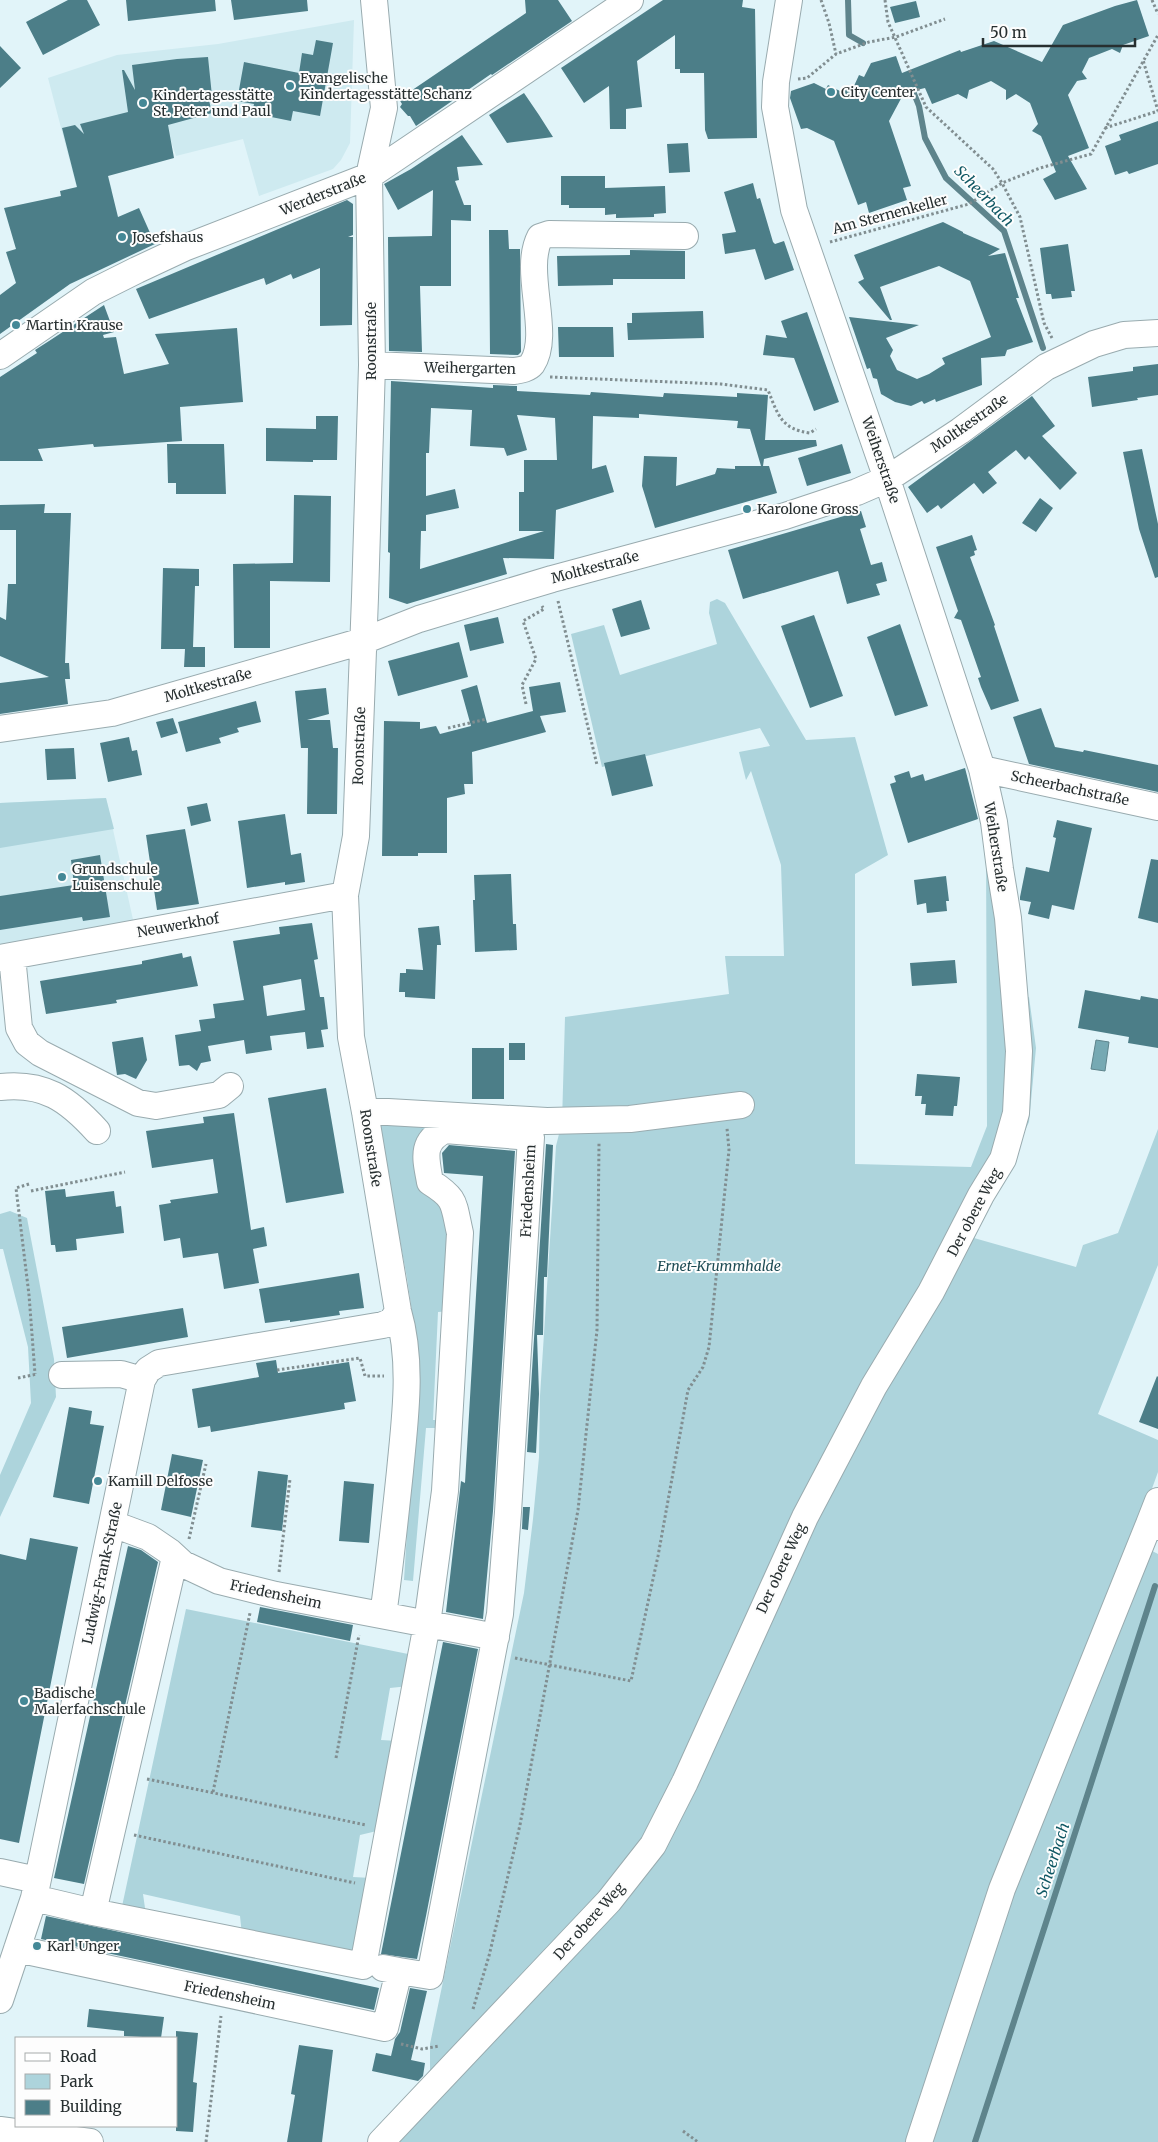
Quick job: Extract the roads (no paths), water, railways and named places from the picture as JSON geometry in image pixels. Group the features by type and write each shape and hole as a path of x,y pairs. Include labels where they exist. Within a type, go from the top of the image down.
{"street":[{"name":"Roonstraße","path":"374,0 384,108 369,176 372,365 363,640 356,836 345,895 348,1014 398,1311"},
{"name":"Werderstraße","path":"0,356 94,292 137,270 184,248 369,176 630,0"},
{"name":"Weiherstraße","path":"789,0 776,82 775,107 794,210 888,479 982,769 994,822 1008,918"},
{"name":"Weihergarten","path":"372,365 514,371 526,368 531,364 536,354 538,338 534,267 536,244 540,237 549,234 685,236"},
{"name":"Moltkestraße","path":"0,729 112,713 363,640 419,619 552,579 785,516 857,492 888,479 960,431 1046,368 1064,358 1094,344 1124,336 1158,333"},
{"name":"Scheerbachstraße","path":"982,769 1158,808"},
{"name":"Neuwerkhof","path":"230,1086 219,1095 156,1106 138,1103 40,1053 27,1043 19,1028 6,957 345,895"},
{"name":"Der obere Weg","path":"381,2142 609,1901 654,1845 686,1782 805,1516 874,1386 931,1292 981,1196 1003,1159 1016,1112 1019,1051 1008,918"},
{"path":"0,1087 22,1085 46,1090 65,1101 97,1131"},
{"path":"365,1112 547,1121 630,1119 731,1106"},
{"name":"Friedensheim","path":"0,1872 93,1912 363,1966 430,1976 496,1637 508,1512 531,1137 445,1130 433,1136 426,1148 430,1182 444,1191 453,1200 460,1232 445,1491 427,1624 363,1966"},
{"path":"373,1614 391,1563 407,1377 404,1335 398,1311"},
{"path":"62,1375 121,1374 142,1380 148,1370 159,1364 383,1325 392,1321 398,1311"},
{"name":"Ludwig-Frank-Straße","path":"0,2000 36,1889 142,1380"},
{"path":"919,2142 1002,1889 1155,1517"},
{"name":"Friedensheim","path":"113,1524 148,1537 179,1560 219,1582 265,1593 496,1637"},
{"path":"93,1912 179,1560"},
{"name":"Friedensheim","path":"17,1949 385,2028 399,1971"},
{"path":"0,2130 90,2142"}],"waterway":[{"name":"Scheerbach","path":"848,0 849,35 863,43"},
{"name":"Scheerbach","path":"913,91 919,106 925,138 946,178 1004,231 1043,348"},
{"name":"Scheerbach","path":"975,2142 1155,1586"}],"place":[{"name":"Evangelische Kindertagesstätte Schanz","path":"290,86"},
{"name":"City Center","path":"831,92"},
{"name":"Kindertagesstätte St. Peter und Paul","path":"143,103"},
{"name":"Josefshaus","path":"122,237"},
{"name":"Martin Krause","path":"16,325"},
{"name":"Karolone Gross","path":"747,509"},
{"name":"Grundschule Luisenschule","path":"62,877"},
{"name":"Kamill Delfosse","path":"98,1481"},
{"name":"Badische Malerfachschule","path":"24,1701"},
{"name":"Karl Unger","path":"37,1946"}],"park label":[{"name":"Ernet-Krummhalde","path":"719,1266"}]}
